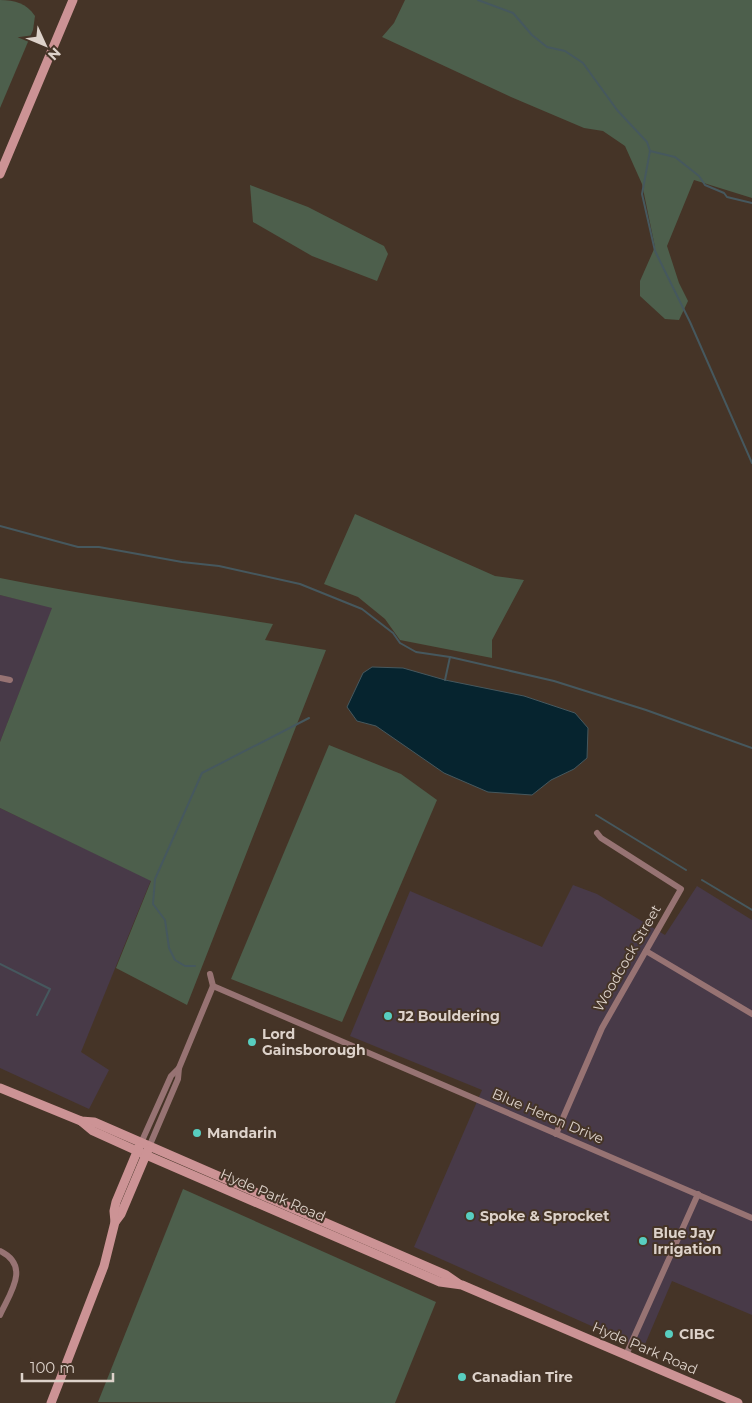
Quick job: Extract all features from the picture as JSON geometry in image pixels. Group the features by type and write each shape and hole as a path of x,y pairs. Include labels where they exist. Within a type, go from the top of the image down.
{"main road":[{"path":"0,174 73,0"},
{"name":"Hyde Park Road","path":"0,1088 81,1121 94,1122 144,1149 446,1275 459,1284 738,1403"},
{"path":"51,1403 104,1266 115,1222 114,1211 116,1202 144,1149"}],"street":[{"path":"0,678 10,680"},
{"name":"Woodcock Street","path":"556,1134 602,1028 681,889 596,833"},
{"path":"646,951 752,1014"},
{"path":"144,1149 178,1079 179,1068 214,986 210,974"},
{"name":"Blue Heron Drive","path":"214,986 752,1218"},
{"path":"626,1355 698,1194"},
{"path":"0,1251 8,1255 15,1263 18,1274 0,1315"}],"shaded area":[{"path":"0,595 53,607 0,742"},
{"path":"0,808 151,880 81,1052 109,1070 89,1109 0,1068"},
{"path":"573,885 597,894 665,935 697,886 752,920 752,1315 672,1281 643,1349 414,1247 482,1090 350,1036 410,891 542,947"}],"green space":[{"path":"0,0 20,3 35,16 33,30 0,108"},
{"path":"405,0 752,0 752,198 694,180 667,246 679,283 688,301 679,320 665,319 640,296 640,281 655,247 642,184 625,146 603,131 584,128 511,97 382,37 394,23"},
{"path":"250,185 308,207 384,246 388,254 377,281 312,256 253,222"},
{"path":"355,514 495,576 524,580 492,640 492,658 400,640 385,619 358,597 324,584"},
{"path":"0,578 102,597 273,624 265,640 326,650 187,1005 116,968 151,881 0,808 0,742 52,608 0,595"},
{"path":"329,745 401,774 437,800 342,1022 231,979"},
{"path":"183,1189 436,1302 395,1403 98,1402"}],"water":[{"path":"372,667 403,668 445,680 524,696 575,713 588,728 587,758 574,769 551,780 532,795 488,792 444,773 376,726 357,721 347,707 363,673"}],"waterway":[{"path":"478,0 513,13 532,35 547,47 565,51 583,63 617,110 647,142 650,151 642,194 655,251 690,322 752,463"},
{"path":"650,151 675,157 699,176 705,185 724,193 727,197 752,203"},
{"path":"0,526 78,547 99,547 182,562 219,566 300,584 362,609 393,633 400,643 416,652 450,657 554,681 646,710 752,748"},
{"path":"445,680 450,657"},
{"path":"195,966 185,966 175,960 169,948 165,920 153,904 155,879 202,773 309,718"},
{"path":"596,815 686,870"},
{"path":"702,880 752,910"},
{"path":"0,964 50,989 37,1015"}],"place":[{"name":"J2 Bouldering","path":"388,1016"},
{"name":"Lord Gainsborough","path":"252,1042"},
{"name":"Mandarin","path":"197,1133"},
{"name":"Spoke & Sprocket","path":"470,1216"},
{"name":"Blue Jay Irrigation","path":"643,1241"},
{"name":"CIBC","path":"669,1334"},
{"name":"Canadian Tire","path":"462,1377"}]}
